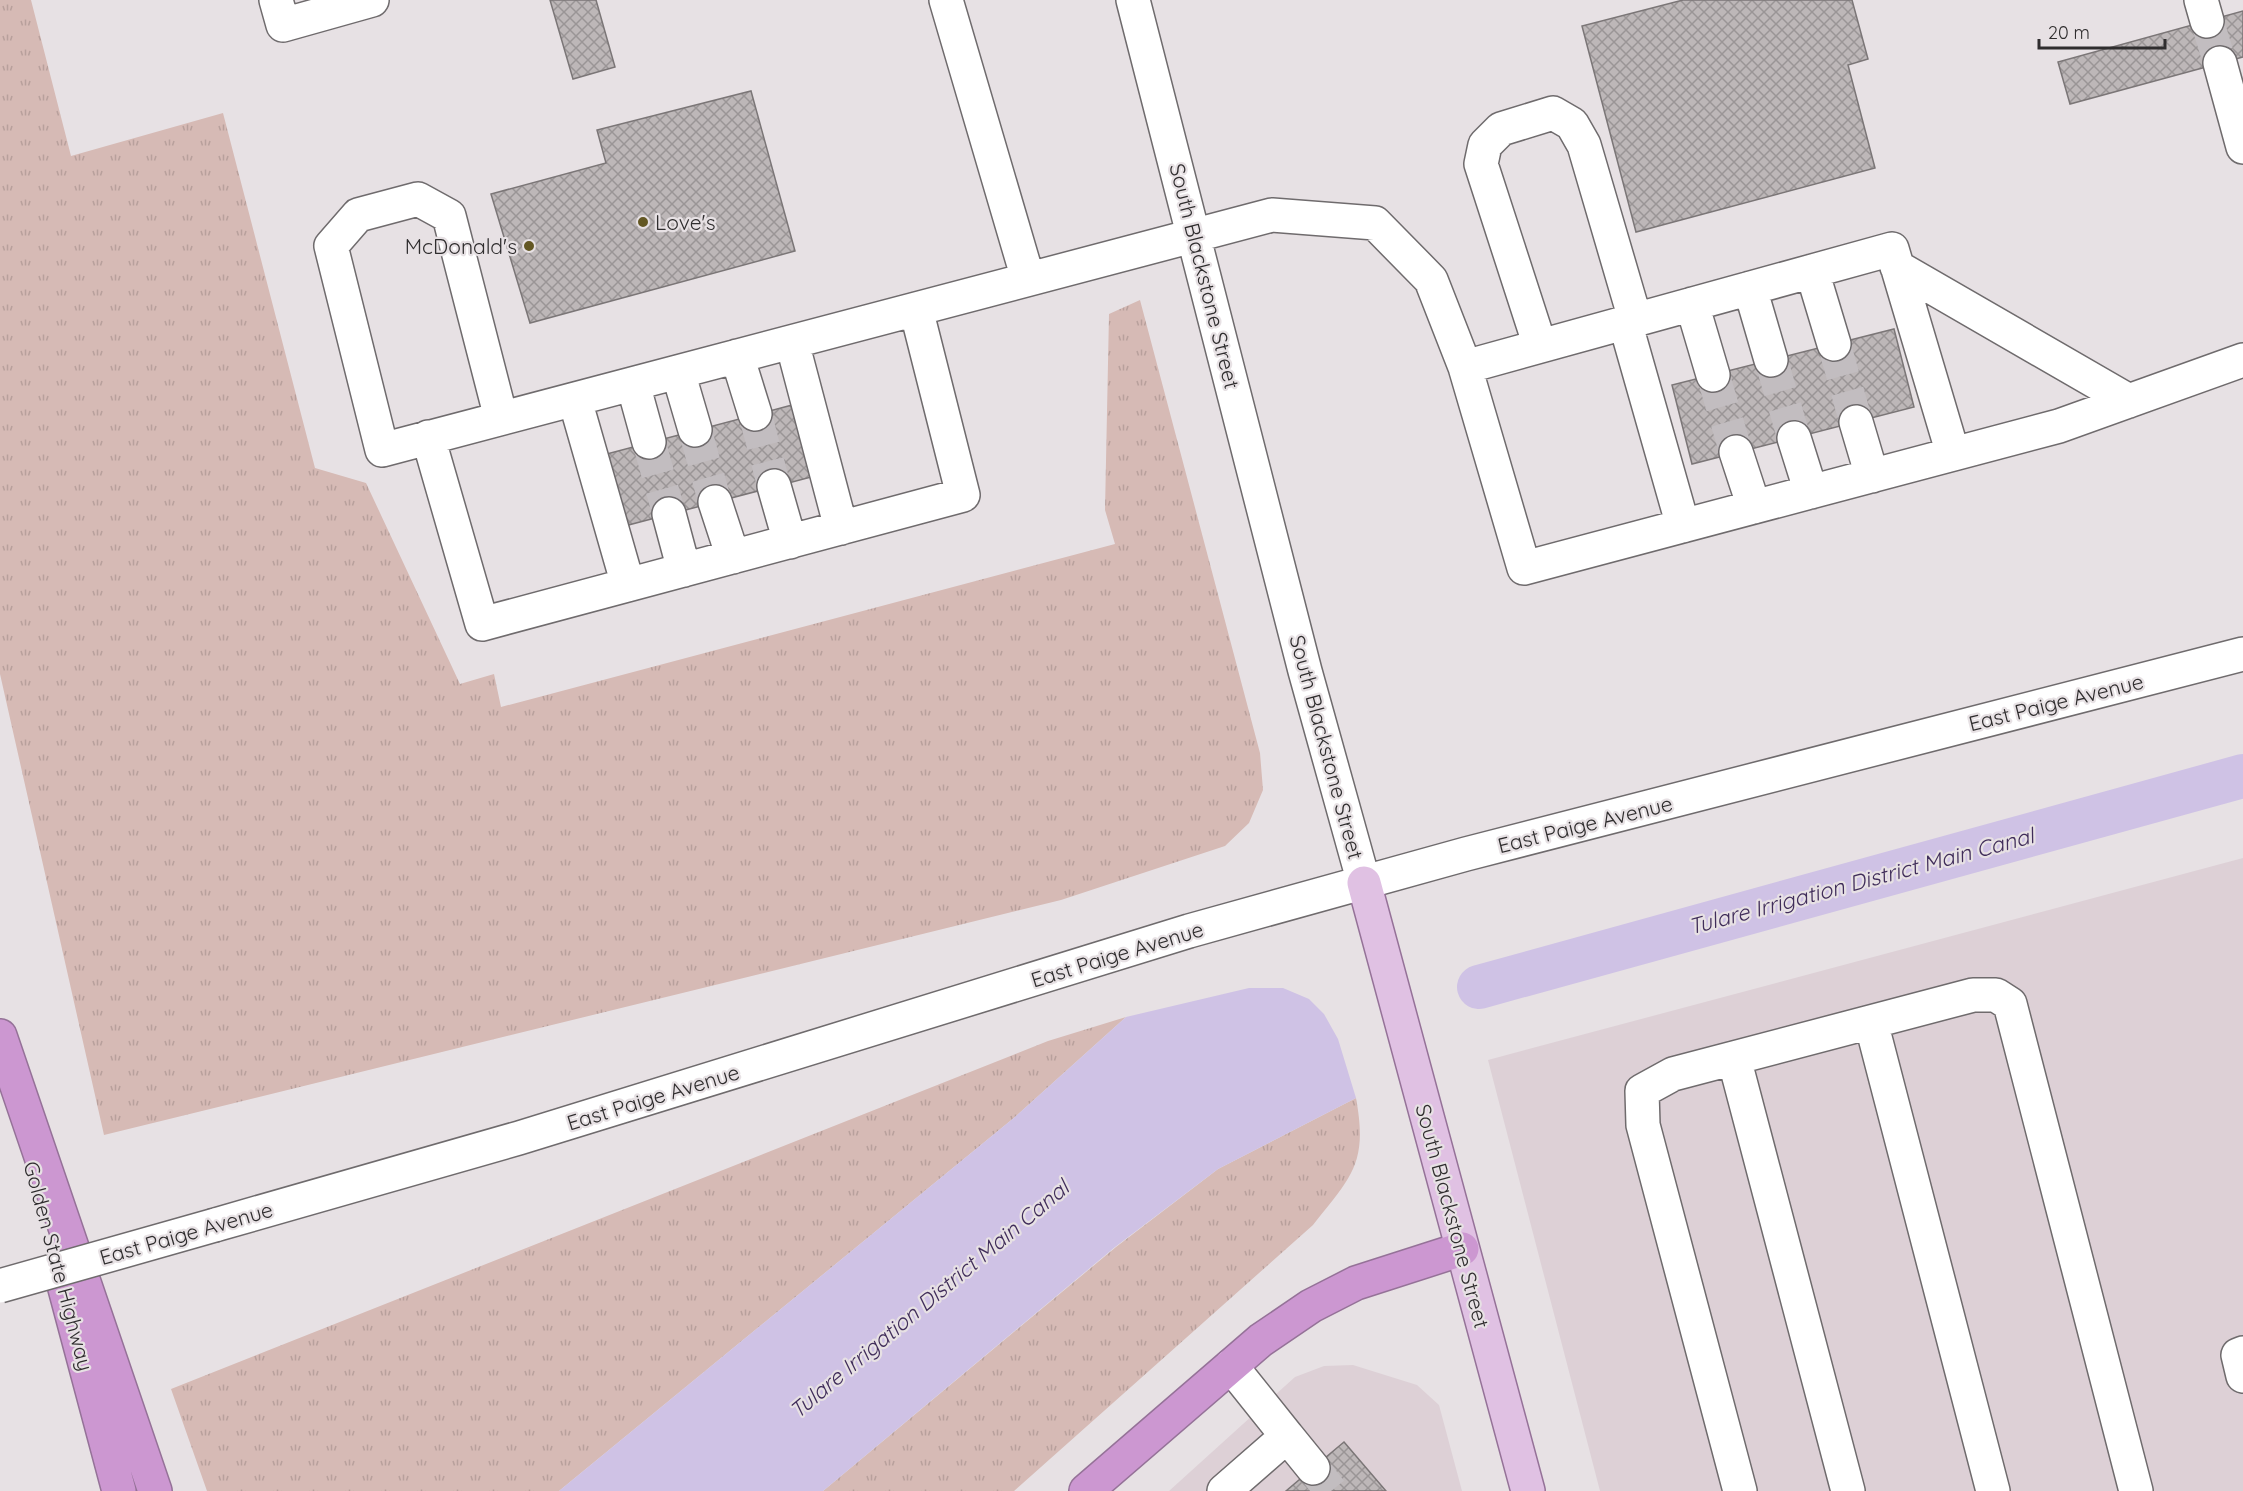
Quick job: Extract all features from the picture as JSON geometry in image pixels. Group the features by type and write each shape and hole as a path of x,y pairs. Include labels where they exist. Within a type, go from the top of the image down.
{"highway":[{"path":"0,1036 155,1491"},
{"name":"Golden State Highway","path":"0,1042 119,1491"},
{"path":"1086,1491 1261,1340 1311,1306 1356,1283 1462,1249"}],"main road":[{"name":"South Blackstone Street","path":"1364,883 1527,1491"}],"street":[{"path":"280,13 372,0"},
{"path":"946,0 1028,279"},
{"name":"South Blackstone Street","path":"1133,0 1305,671 1364,883"},
{"path":"2220,63 2243,147"},
{"path":"1540,346 1481,164 1485,145 1501,129 1553,113 1572,124 1584,145 1683,526"},
{"path":"501,418 449,216 418,199 358,215 331,246 382,450 1272,215 1375,223 1431,280 1465,367 1524,567 2059,426 2243,360"},
{"path":"1465,367 1892,249 1953,454"},
{"path":"1897,267 2129,401"},
{"path":"1812,271 1834,344"},
{"path":"1750,288 1771,360"},
{"path":"1692,304 1713,375"},
{"path":"428,437 482,624 963,495 916,309"},
{"path":"792,342 841,528"},
{"path":"737,356 755,414"},
{"path":"678,372 695,430"},
{"path":"633,384 649,442"},
{"path":"575,400 628,585"},
{"path":"1856,422 1872,476"},
{"path":"1794,438 1811,492"},
{"path":"1736,452 1754,507"},
{"path":"774,486 790,542"},
{"path":"715,502 733,557"},
{"path":"669,514 684,570"},
{"name":"East Paige Avenue","path":"0,1286 519,1138 1189,931 1489,848 2243,654"},
{"path":"1740,1491 1643,1125 1642,1091 1673,1074 1973,995 1996,995 2010,1004 2136,1491"},
{"path":"1871,1022 1993,1491"},
{"path":"1734,1058 1848,1491"},
{"path":"2243,1353 2238,1354 2243,1376"},
{"path":"1231,1366 1313,1468"},
{"path":"1224,1491 1287,1436"}],"shaded area":[{"path":"2243,858 2243,1491 1600,1491 1488,1060"},
{"path":"1353,1365 1417,1385 1439,1405 1462,1491 1169,1491 1295,1377 1324,1366"}],"green space":[{"path":"0,0 31,0 71,156 223,113 315,468 366,483 460,684 494,674 501,707 1115,544 1105,510 1109,314 1140,300 1260,753 1263,790 1249,823 1225,846 1061,900 104,1135 0,674"},
{"path":"1126,1017 1015,1117 559,1491 207,1491 171,1389 1048,1041"},
{"path":"1356,1098 1360,1138 1354,1168 1338,1194 1313,1225 1014,1491 823,1491 1116,1247 1218,1169"}],"water":[{"path":"1249,988 1283,988 1309,999 1324,1014 1338,1039 1356,1098 1218,1169 1115,1247 823,1491 559,1491 1015,1117 1126,1017"}],"building":[{"path":"550,0 596,0 615,67 573,79"},
{"path":"1683,0 1852,0 1868,59 1848,65 1875,168 1636,232 1582,26"},
{"path":"2243,11 2243,57 2070,104 2058,62"},
{"name":"Love's","path":"751,91 795,251 530,323 491,194 606,163 597,130"},
{"path":"1894,329 1914,407 1692,464 1672,385"},
{"path":"796,404 815,476 617,528 599,456"},
{"path":"1344,1442 1386,1491 1286,1491 1313,1468"}],"waterway":[{"name":"Tulare Irrigation District Main Canal","path":"1479,987 2243,776"}],"tunnel":[{"path":"2207,21 2220,63"},
{"path":"1834,344 1856,422"},
{"path":"1771,360 1794,438"},
{"path":"1713,375 1736,452"},
{"path":"755,414 774,486"},
{"path":"695,430 715,502"},
{"path":"649,442 669,514"},
{"path":"1313,1468 1331,1491"}],"place":[{"name":"Love's","path":"643,222"},
{"name":"McDonald's","path":"529,246"}]}
